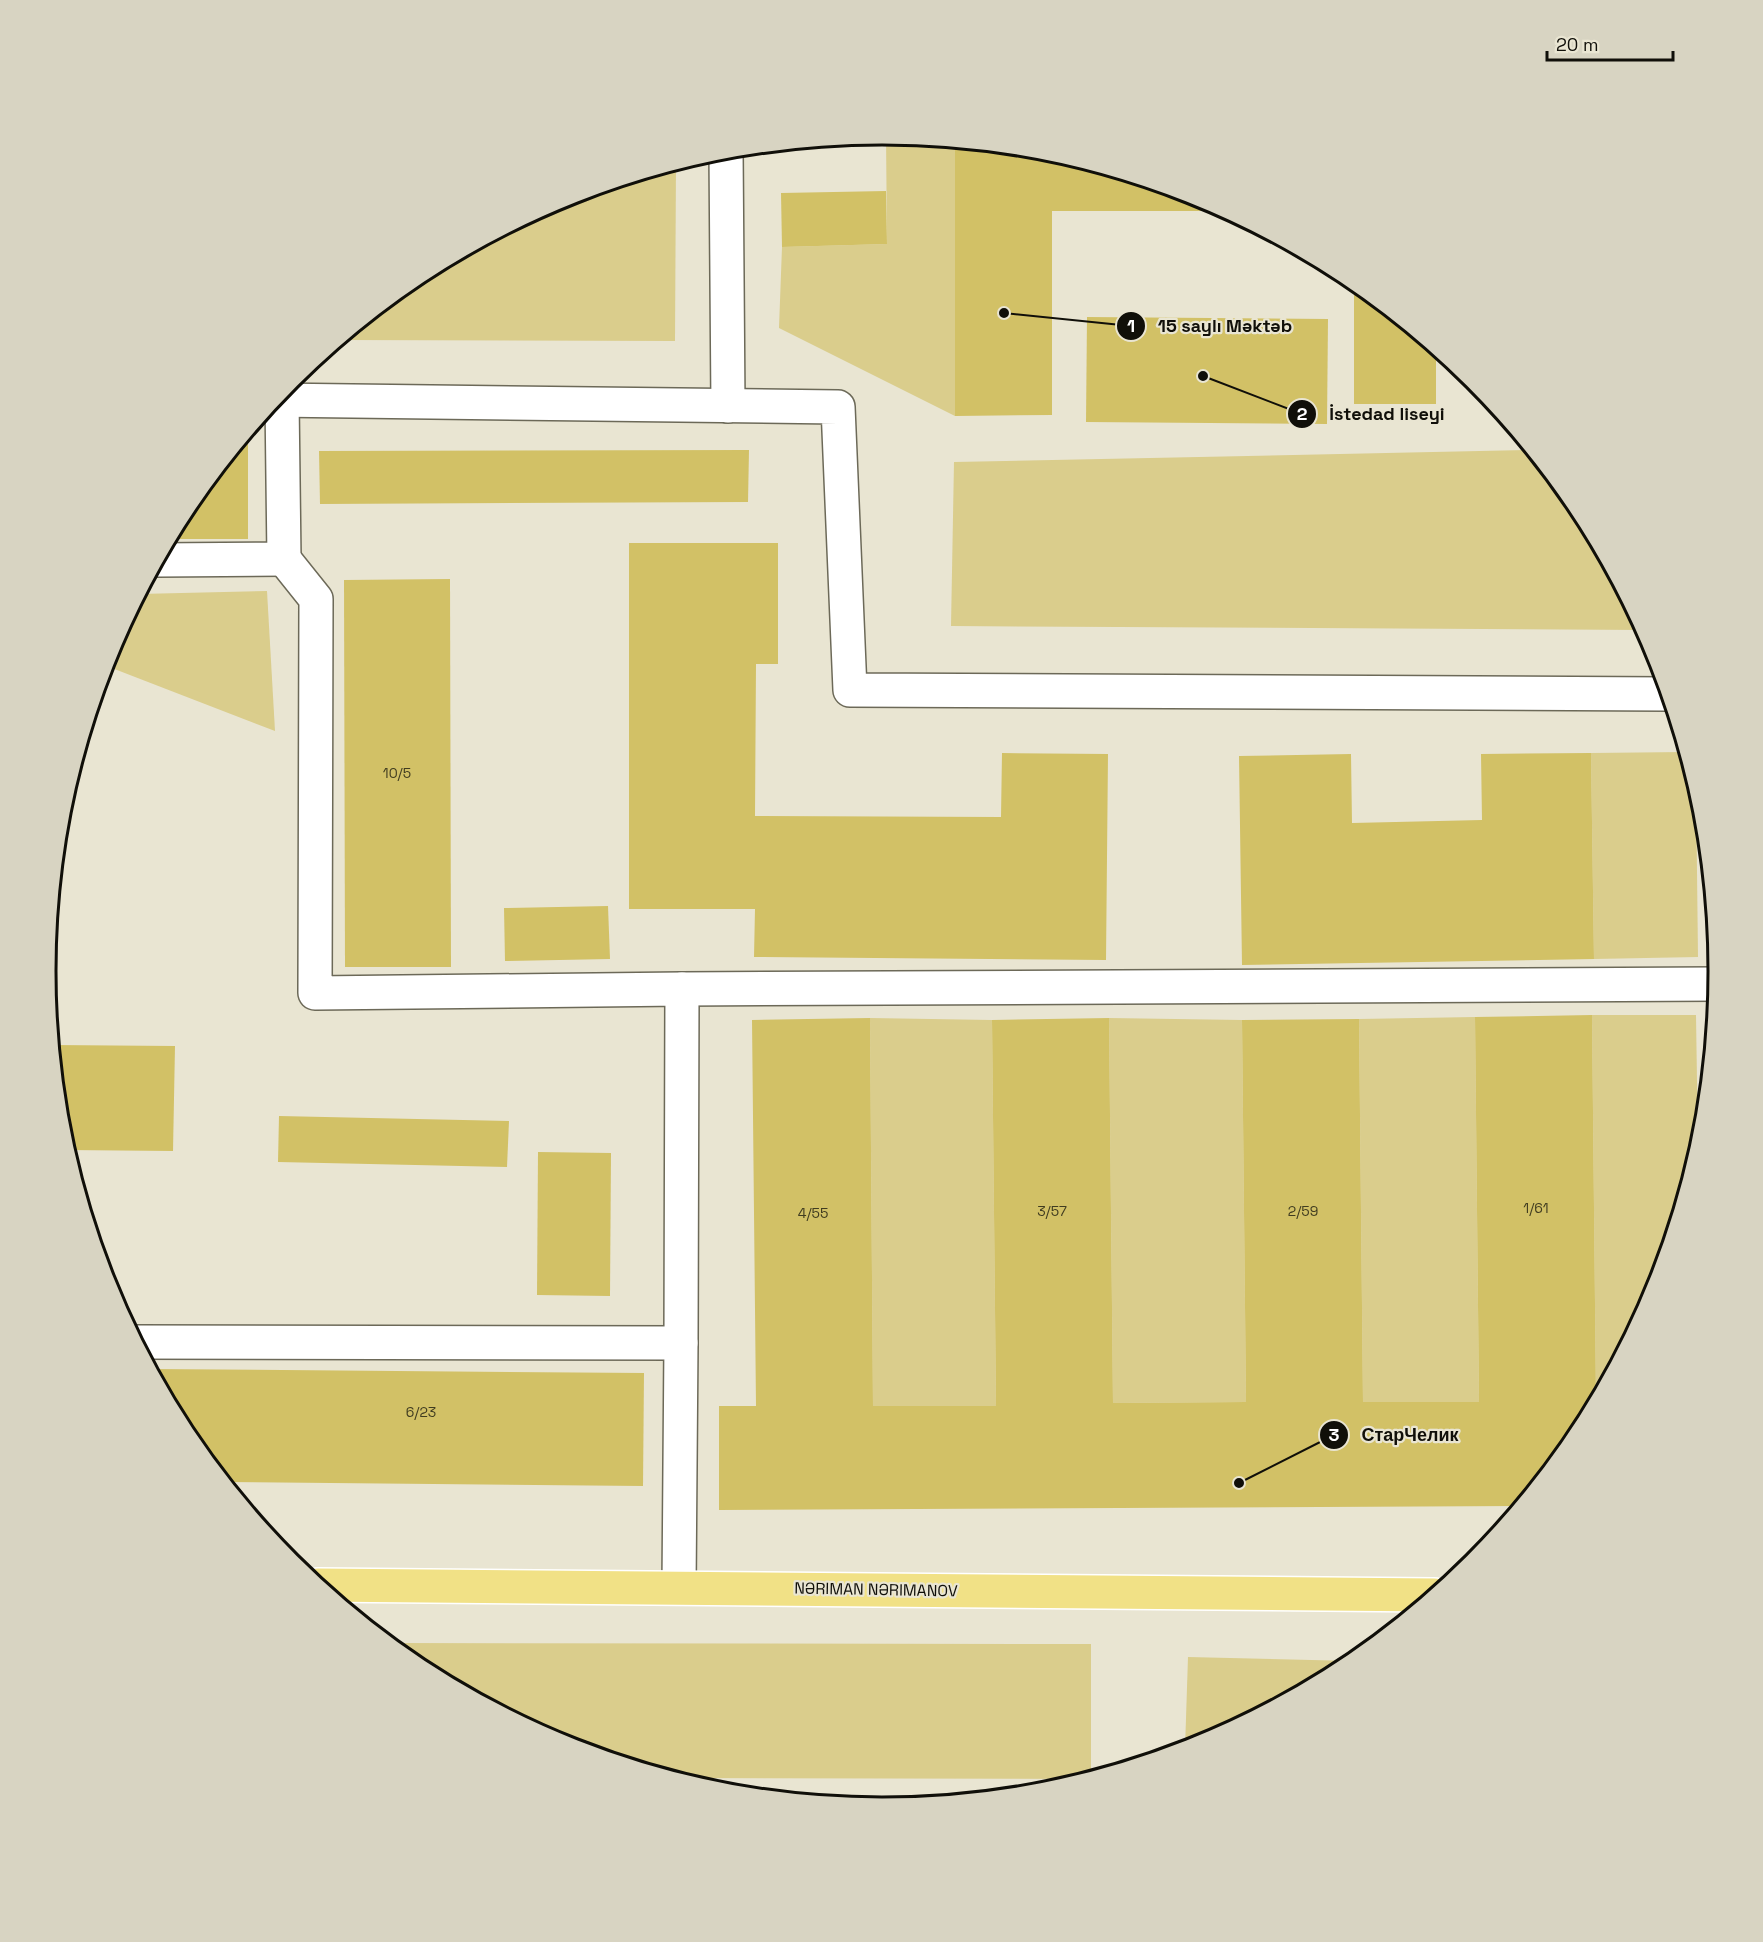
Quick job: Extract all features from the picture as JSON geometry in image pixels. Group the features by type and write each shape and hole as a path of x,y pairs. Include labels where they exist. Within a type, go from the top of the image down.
{"main road":[{"name":"NƏRIMAN NƏRIMANOV","path":"331,1586 1422,1595"}],"lane":[{"path":"726,160 728,406"},
{"path":"285,400 838,407 850,690 1660,694"},
{"path":"278,407 284,559 316,599 315,993 1708,984"},
{"path":"165,560 284,559"},
{"path":"679,1588 682,989"},
{"path":"144,1342 681,1343"}],"shaded area":[{"path":"886,145 955,149 955,416 779,328 782,247 887,244"},
{"path":"676,171 675,341 349,340 423,284 516,230 616,189"},
{"path":"1523,450 1568,512 1597,558 1633,630 951,626 954,462"},
{"path":"267,591 275,731 113,668 147,594"},
{"path":"1678,752 1692,810 1697,841 1698,957 1594,959 1591,753"},
{"path":"1592,1015 1696,1015 1697,1097 1692,1132 1679,1185 1664,1237 1645,1287 1596,1386"},
{"path":"1475,1017 1479,1402 1363,1402 1359,1019"},
{"path":"870,1018 992,1020 996,1406 873,1406"},
{"path":"1109,1018 1242,1020 1246,1402 1113,1403"},
{"path":"402,1643 1091,1644 1091,1770 1052,1779 707,1778 616,1753 565,1734 516,1712 468,1686"},
{"path":"1188,1657 1336,1661 1247,1712 1185,1739"}],"building":[{"path":"955,149 1043,161 1095,173 1147,189 1205,211 1052,211 1052,415 955,416"},
{"path":"886,191 887,244 782,247 781,193"},
{"path":"1354,294 1436,359 1436,404 1354,404"},
{"path":"1087,317 1328,319 1327,424 1086,422"},
{"path":"248,441 248,539 178,539 226,468"},
{"path":"749,450 748,502 320,504 319,451"},
{"path":"629,543 778,543 778,664 756,664 755,816 1001,817 1002,753 1108,754 1106,960 754,957 755,909 629,909"},
{"path":"450,579 451,967 345,967 344,580"},
{"path":"1591,753 1594,959 1242,965 1239,756 1351,754 1352,823 1482,820 1481,754"},
{"path":"608,906 610,959 505,961 504,908"},
{"path":"1592,1015 1596,1386 1537,1474 1511,1506 719,1510 719,1406 756,1406 752,1020 870,1018 873,1406 996,1406 992,1020 1109,1018 1113,1403 1246,1402 1242,1020 1359,1019 1363,1402 1479,1402 1475,1017"},
{"path":"59,1045 175,1046 173,1151 75,1150"},
{"path":"279,1116 509,1121 507,1167 278,1162"},
{"path":"538,1152 611,1153 610,1296 537,1295"},
{"path":"158,1369 644,1373 643,1486 233,1482 195,1430"}],"place":[{"name":"15 saylı Məktəb","path":"1004,313"},
{"name":"İstedad liseyi","path":"1203,376"},
{"name":"СтарЧелик","path":"1239,1483"}]}
